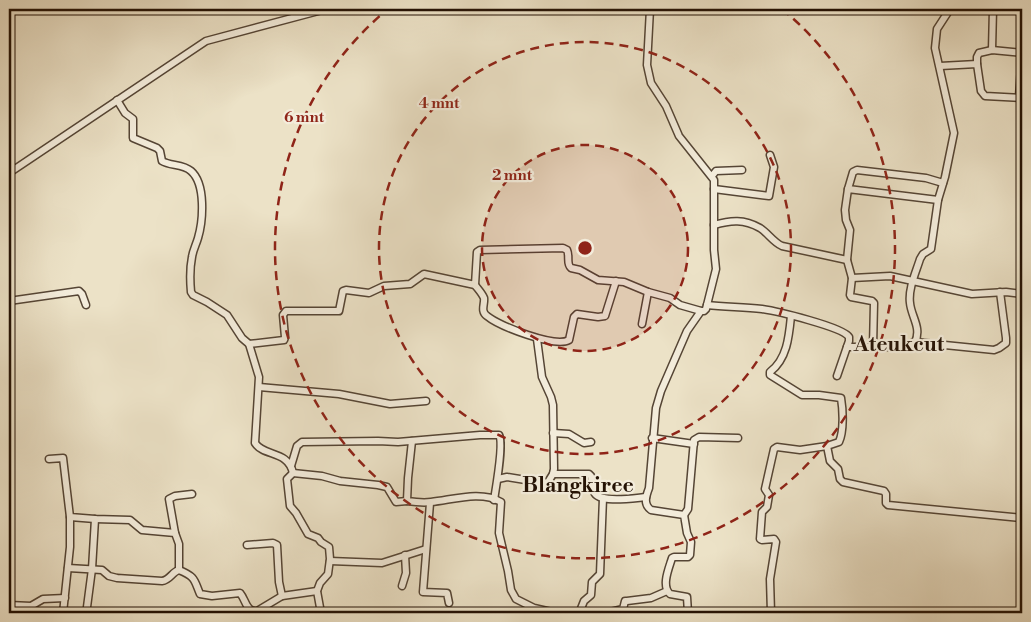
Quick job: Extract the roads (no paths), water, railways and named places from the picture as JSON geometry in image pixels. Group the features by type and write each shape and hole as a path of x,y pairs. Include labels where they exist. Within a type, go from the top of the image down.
{"street":[{"path":"9,173 206,41 326,9"},
{"path":"650,9 647,68 651,83 666,106 679,136 712,176 714,189 716,269 707,305 687,331 661,391 656,408 649,488 646,498 647,506 651,510 684,515"},
{"path":"915,342 918,331 910,303 913,280 922,254 931,249 938,200 944,180 953,127 940,66 935,54 936,35 939,25 950,9"},
{"path":"992,50 993,9"},
{"path":"992,50 1022,53 1021,98 985,96 981,91 977,57 979,53 992,50"},
{"path":"940,66 977,64"},
{"path":"117,100 125,113 133,119 133,138 157,148 160,151 162,161 189,170 199,180 201,217 198,239 191,260 191,292 227,315 242,338 249,344 258,370 259,387 255,443 259,447 280,456 292,470 340,481 387,487 396,502 430,503 444,499 474,497 501,502 498,533 511,590 516,599 556,613 580,611 584,601 592,592 592,582 600,574 603,498"},
{"path":"714,189 769,196 774,167 770,155"},
{"path":"712,176 716,171 742,170"},
{"path":"873,347 874,302 851,298 852,278 847,260 850,230 845,210 848,188 853,172 857,170 944,180"},
{"path":"848,188 938,200"},
{"path":"714,225 729,220 742,221 760,228 782,246 847,260"},
{"path":"616,281 605,316 577,314 574,317 567,342 537,339 485,315 483,295 475,284 478,250 556,248 567,250 569,253 569,267 580,270 598,280 616,281 624,282 648,292 670,298 680,305 701,311"},
{"path":"249,344 284,340 283,315 285,311 339,311 343,291 346,290 369,293 384,286 410,284 424,274 475,284"},
{"path":"852,278 890,276 972,294 1000,292 1022,294"},
{"path":"9,301 79,291 86,305"},
{"path":"642,324 648,292"},
{"path":"846,347 900,347 915,342 986,350 999,348 1006,343 1000,292"},
{"path":"707,305 764,309 827,325 847,334 849,337 836,376"},
{"path":"771,613 770,579 776,542 774,539 760,539 762,512 767,506 769,496 765,489 774,449 777,447 807,450 838,442 841,437 841,398 802,395 769,374 778,364 784,351 788,340 791,316"},
{"path":"498,479 507,477 544,483 548,482 553,474 553,405 542,377 537,339"},
{"path":"259,387 339,394 390,404 426,401"},
{"path":"554,433 569,434 584,443 592,442"},
{"path":"321,613 317,591 320,583 328,574 330,561 328,546 318,538 308,534 290,506 287,479 292,470 297,446 302,442 412,441 499,435 501,439 498,479 494,500"},
{"path":"667,591 666,580 672,558 688,557 690,555 691,542 687,536 684,515 688,509 694,440 699,437 738,438"},
{"path":"652,438 694,444"},
{"path":"407,501 412,441"},
{"path":"827,446 830,461 838,469 840,479 843,482 884,491 888,505 1022,518"},
{"path":"49,459 63,458 70,517 71,532 62,613"},
{"path":"553,474 589,474 594,492 600,498 610,500 646,498"},
{"path":"180,570 179,544 175,533 169,499 174,496 192,494"},
{"path":"430,503 423,592 447,593 449,603"},
{"path":"70,517 130,520 142,530 175,533"},
{"path":"87,607 92,569 95,519"},
{"path":"247,545 273,543 277,545 279,582 282,596"},
{"path":"330,561 382,562 426,549"},
{"path":"402,586 406,573 405,555"},
{"path":"68,568 102,570 113,577 162,581 167,580 176,571 180,570"},
{"path":"180,570 192,577 197,584 200,594 212,596 240,593 248,609 252,611 257,611 282,596 317,591"},
{"path":"606,613 623,609 627,601 651,598 667,591"},
{"path":"667,591 670,594 687,597 688,613"},
{"path":"9,605 31,606 43,599 64,598"}],"waterway":[{"path":"328,10 334,9"},
{"path":"123,100 132,95"},
{"path":"45,152 111,108"}],"district":[{"name":"Ateukcut","path":"899,345"},
{"name":"Blangkiree","path":"578,486"}]}
